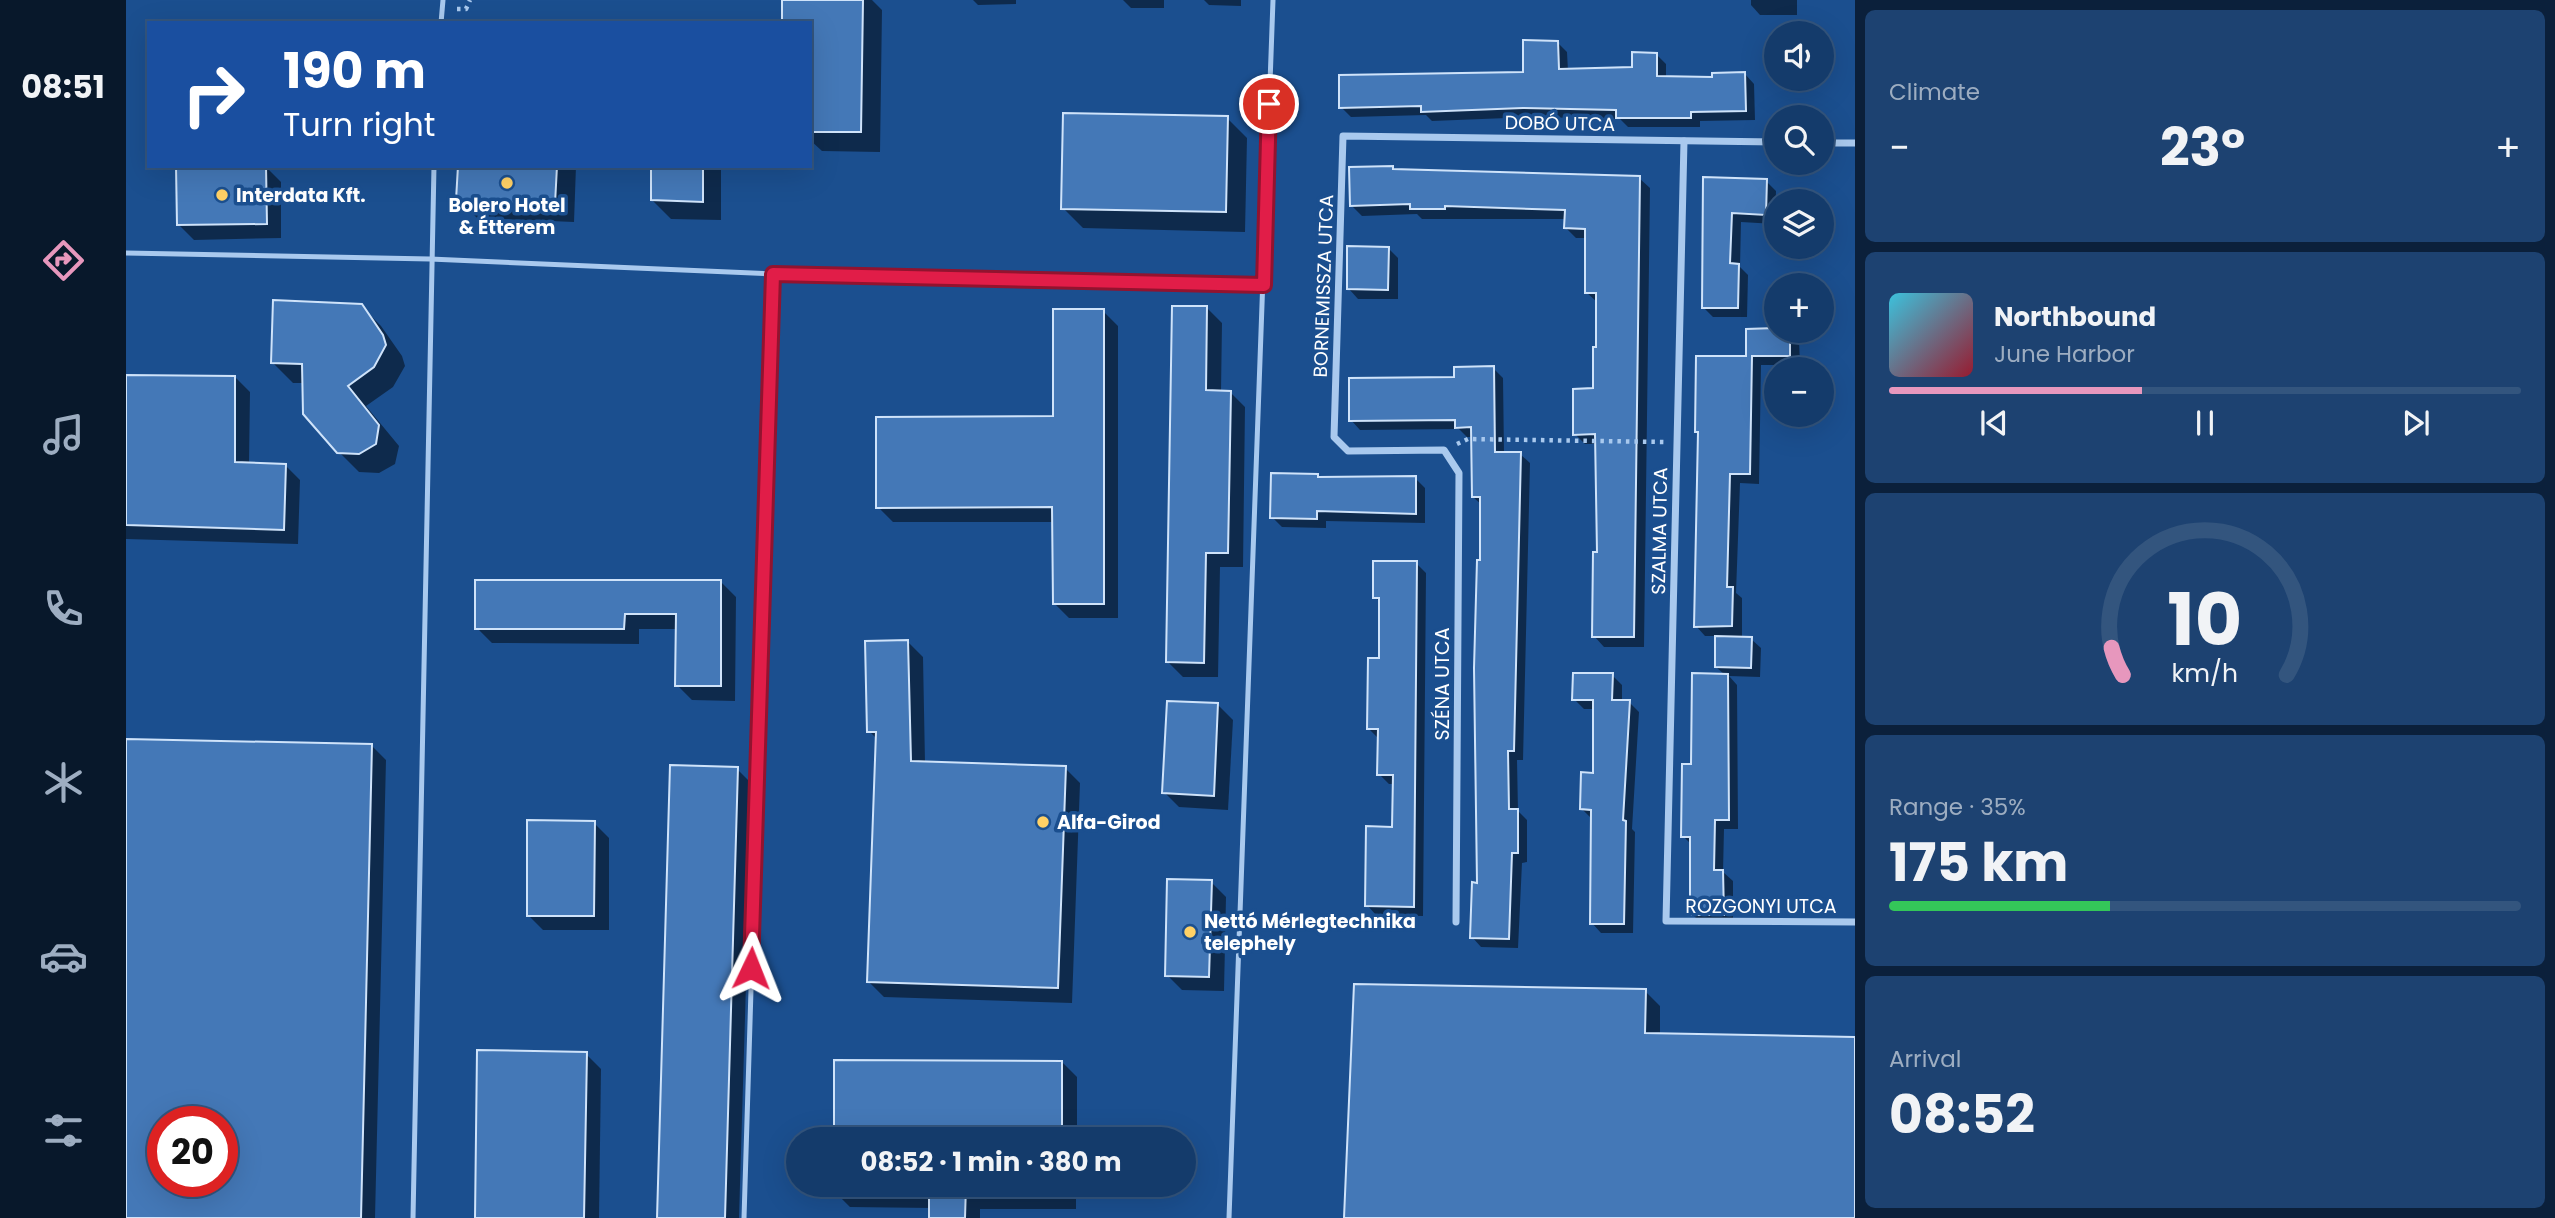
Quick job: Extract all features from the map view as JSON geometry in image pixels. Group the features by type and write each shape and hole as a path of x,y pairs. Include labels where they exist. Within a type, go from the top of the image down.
{"street":[{"name":"DOBÓ UTCA","path":"1343,136 1764,142"},
{"name":"BORNEMISSZA UTCA","path":"1343,136 1335,437 1348,451 1444,450"},
{"name":"SZALMA UTCA","path":"1666,921 1684,141"},
{"path":"1834,143 1855,143"},
{"name":"SZÉNA UTCA","path":"1444,450 1459,473 1456,922"},
{"name":"ROZGONYI UTCA","path":"1666,921 1855,922"}],"lane":[{"path":"441,21 443,0"},
{"path":"1229,1218 1273,0"},
{"path":"413,1218 430,259 435,168"},
{"path":"126,253 430,259 773,274 1264,285"},
{"path":"744,1218 773,274"}],"path":[{"path":"1444,450 1468,439 1676,442"}],"building":[{"path":"782,0 863,0 861,132 812,132 812,21 782,21"},
{"path":"1523,40 1558,41 1559,69 1632,67 1632,52 1657,53 1657,76 1712,77 1712,73 1745,72 1746,111 1691,112 1691,118 1616,118 1616,110 1523,108 1421,112 1421,106 1339,108 1339,75 1523,72"},
{"path":"1063,113 1228,116 1226,212 1061,209"},
{"path":"1393,166 1393,169 1640,176 1634,637 1592,637 1593,552 1597,552 1595,434 1573,435 1573,389 1593,388 1593,347 1596,347 1596,293 1585,293 1585,229 1564,228 1565,210 1445,206 1445,209 1410,209 1410,204 1350,206 1349,167"},
{"name":"Interdata Kft.","path":"176,168 266,168 267,224 177,225"},
{"name":"Bolero Hotel & Étterem","path":"458,168 557,168 555,204 456,200"},
{"path":"651,168 703,168 703,202 651,200"},
{"path":"1703,177 1767,179 1767,189 1764,189 1764,215 1732,213 1730,263 1739,264 1738,308 1702,308"},
{"path":"1347,246 1389,247 1388,290 1347,289"},
{"path":"273,300 362,304 383,335 386,345 374,367 348,386 379,425 376,444 359,454 337,453 303,414 302,364 271,363"},
{"path":"1172,306 1207,306 1206,390 1231,391 1228,553 1206,553 1204,663 1166,662"},
{"path":"1053,309 1104,309 1104,604 1053,604 1052,507 876,508 876,417 1053,416"},
{"path":"1764,328 1764,343 1790,343 1790,356 1752,356 1750,474 1730,474 1727,587 1733,587 1732,626 1694,627 1698,432 1695,432 1696,356 1746,356 1746,329"},
{"path":"1494,366 1495,452 1521,452 1514,751 1508,751 1509,809 1518,809 1518,853 1512,853 1509,939 1470,938 1472,882 1477,883 1474,668 1477,560 1480,560 1480,497 1472,497 1471,427 1455,428 1455,420 1349,421 1349,378 1454,377 1454,367"},
{"path":"126,375 235,376 235,462 286,464 284,530 126,525"},
{"path":"1271,473 1318,474 1318,477 1416,476 1416,514 1317,511 1317,519 1270,518"},
{"path":"1373,561 1417,561 1414,907 1365,906 1366,826 1392,827 1393,775 1377,775 1378,729 1367,729 1368,658 1379,658 1379,598 1373,598"},
{"path":"475,580 721,580 721,686 675,686 676,614 625,614 624,629 475,629"},
{"path":"1715,636 1752,637 1751,668 1715,667"},
{"path":"908,640 911,761 1066,766 1058,988 867,982 876,732 867,732 865,641"},
{"path":"1573,673 1613,673 1612,700 1630,700 1623,820 1626,821 1624,924 1590,924 1591,810 1580,809 1581,772 1593,773 1593,700 1572,700"},
{"path":"1692,673 1728,674 1729,820 1715,820 1714,870 1723,870 1724,915 1690,915 1690,837 1681,837 1682,764 1691,764"},
{"path":"1167,701 1218,703 1214,796 1162,793"},
{"path":"126,739 372,744 361,1218 126,1218"},
{"path":"670,765 738,767 725,1218 657,1218"},
{"path":"527,820 595,821 594,916 527,916"},
{"path":"1167,879 1212,880 1209,977 1165,976"},
{"path":"1354,984 1646,989 1645,1033 1855,1037 1855,1218 1344,1218"},
{"path":"477,1050 587,1052 584,1218 475,1218"},
{"path":"834,1060 1062,1061 1062,1127 834,1127"},
{"path":"929,1197 966,1197 965,1218 929,1218"}],"place":[{"name":"Bolero Hotel & Étterem","path":"507,183"},
{"name":"Interdata Kft.","path":"222,195"},
{"name":"Alfa-Girod","path":"1043,822"},
{"name":"Nettó Mérlegtechnika telephely","path":"1190,932"}],"route":[{"path":"751,968 773,274 1264,285 1269,104"}]}
